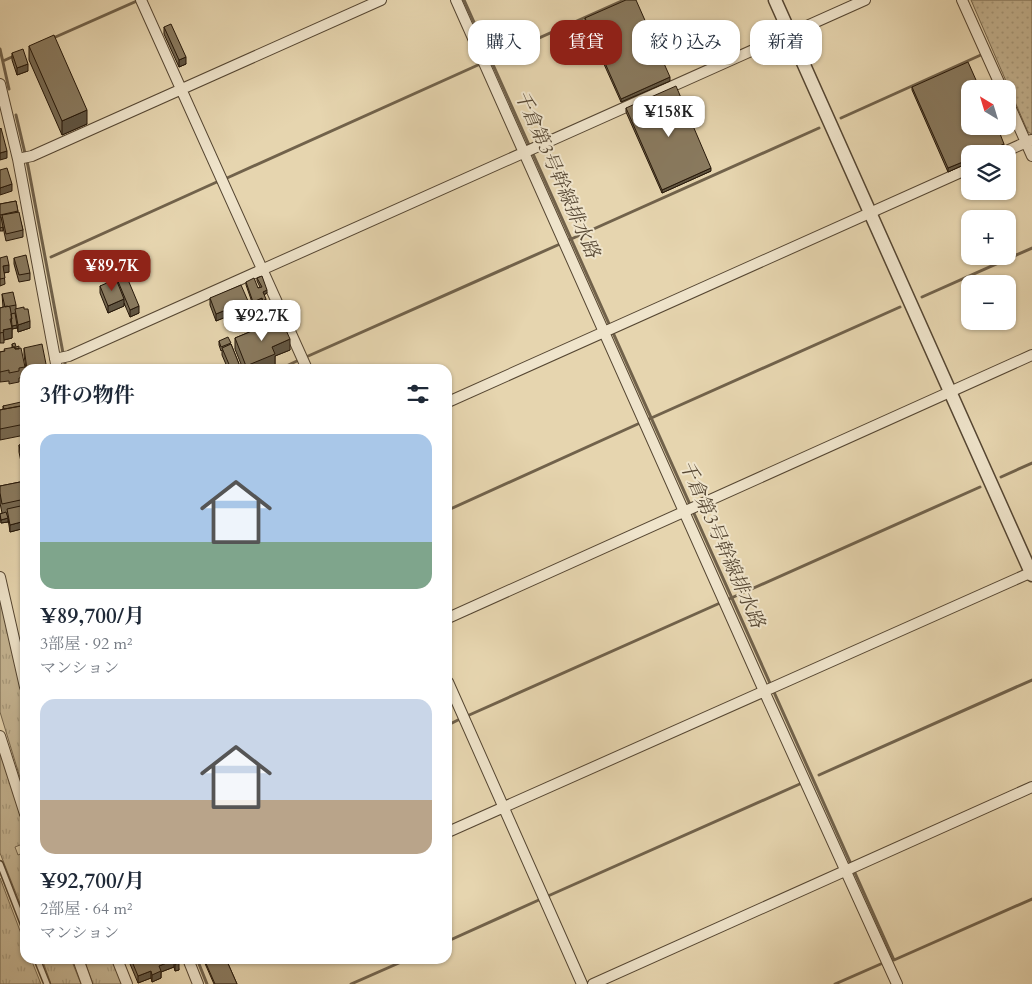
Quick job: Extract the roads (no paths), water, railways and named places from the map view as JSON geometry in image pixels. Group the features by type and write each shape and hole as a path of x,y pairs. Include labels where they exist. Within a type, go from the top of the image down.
{"street":[{"path":"141,0 305,364"},
{"path":"19,159 32,156 381,0"},
{"path":"456,0 528,150 770,689 850,868 897,984"},
{"path":"775,0 784,20"},
{"path":"821,20 865,0"},
{"path":"962,0 998,80"},
{"path":"0,84 19,159 57,362 750,52"},
{"path":"452,830 1032,573 804,65"},
{"path":"1016,117 1029,141 1032,156"},
{"path":"0,131 11,128"},
{"path":"1016,147 1029,141"},
{"path":"452,400 961,172"},
{"path":"452,616 1032,356"},
{"path":"0,577 20,665"},
{"path":"452,691 582,984"},
{"path":"0,736 20,798"},
{"path":"593,984 1032,787"},
{"path":"80,964 87,984"},
{"path":"119,964 127,984"},
{"path":"190,964 198,984"}],"lane":[{"path":"0,864 20,915"},
{"path":"39,964 47,984"}],"waterway":[{"name":"千倉第3号幹線排水路","path":"464,0 894,960 1032,899"},
{"path":"540,38 624,0"},
{"path":"51,39 137,1"},
{"path":"0,49 9,89"},
{"path":"841,118 983,54"},
{"path":"3,61 14,56"},
{"path":"227,178 478,65"},
{"path":"16,115 28,166 65,364"},
{"path":"569,240 819,128"},
{"path":"51,257 219,181"},
{"path":"306,357 560,244"},
{"path":"922,297 1032,248"},
{"path":"649,419 900,307"},
{"path":"291,364 299,360"},
{"path":"452,508 640,423"},
{"path":"1001,477 1032,463"},
{"path":"729,599 980,487"},
{"path":"467,716 720,603"},
{"path":"819,775 1032,680"},
{"path":"452,723 460,719"},
{"path":"548,896 802,783"},
{"path":"452,939 541,899"},
{"path":"835,984 883,963"},
{"path":"199,964 207,984"},
{"path":"351,984 397,964"}]}
